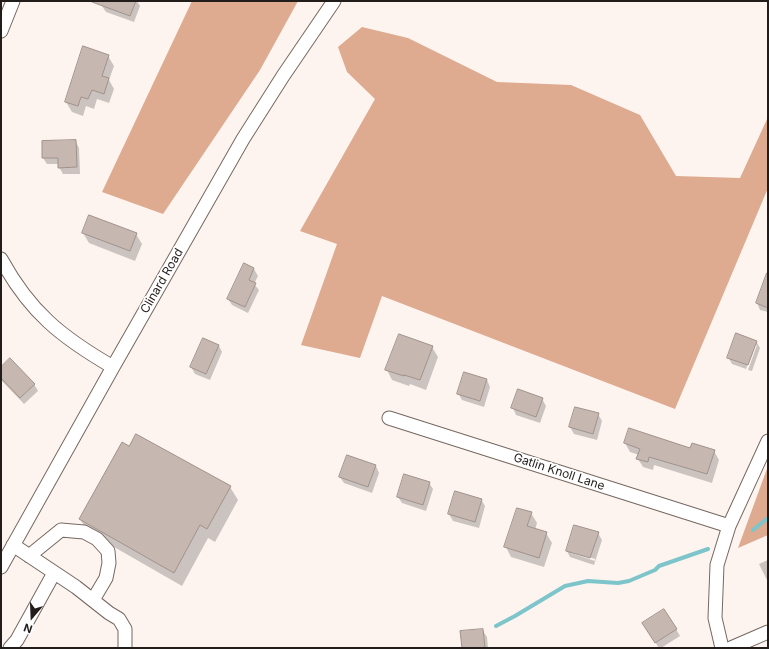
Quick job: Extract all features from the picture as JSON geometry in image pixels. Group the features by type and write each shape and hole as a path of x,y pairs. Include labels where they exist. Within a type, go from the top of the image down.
{"street":[{"path":"1,30 13,1"},
{"name":"Clinard Road","path":"1,567 12,545 243,139 283,76 334,1"},
{"path":"1,259 13,281 29,302 56,329 70,341 113,367"},
{"name":"Gatlin Knoll Lane","path":"389,418 729,526"},
{"path":"722,648 715,618 717,565 729,526 768,441"},
{"path":"29,556 62,530 84,532 97,539 108,551 108,563 106,578 93,600"},
{"path":"12,545 76,587 119,619 125,628 125,648"},
{"path":"10,648 17,640 54,573"},
{"path":"730,648 768,632"}],"shaded area":[{"path":"192,1 298,1 260,70 163,214 102,192"},
{"path":"362,27 408,38 497,82 571,85 640,115 676,176 740,178 768,117 768,188 675,409 382,296 360,358 301,345 337,244 300,231 375,99 347,72 338,47"},
{"path":"768,466 768,535 738,548"}],"building":[{"path":"92,1 136,1 130,16"},
{"path":"83,46 109,55 102,76 109,78 104,94 92,90 88,99 81,97 78,106 65,102"},
{"path":"76,140 77,167 58,168 58,158 42,158 42,141"},
{"path":"89,215 137,233 130,251 82,233"},
{"path":"244,263 254,268 249,280 256,283 245,307 227,299"},
{"path":"768,273 768,308 756,303"},
{"path":"736,333 757,341 748,365 727,358"},
{"path":"399,334 433,346 420,380 385,370"},
{"path":"203,338 219,345 206,374 190,367"},
{"path":"10,358 35,384 20,398 1,378 1,367"},
{"path":"464,372 487,379 480,401 457,394"},
{"path":"518,389 543,398 536,417 511,408"},
{"path":"575,407 599,413 593,434 569,427"},
{"path":"629,428 690,448 692,443 715,450 707,474 649,457 648,462 636,459 640,449 624,443"},
{"path":"136,434 231,486 207,529 200,525 174,573 79,519 122,442 129,446"},
{"path":"347,455 376,465 368,487 339,477"},
{"path":"404,474 430,482 423,505 397,497"},
{"path":"455,491 482,499 475,522 448,514"},
{"path":"517,508 532,512 527,526 547,532 539,558 504,547"},
{"path":"574,525 599,532 590,558 566,551"},
{"path":"664,609 677,629 655,643 642,623"},
{"path":"483,629 485,648 462,648 460,631"}],"waterway":[{"path":"753,530 768,518"},
{"path":"496,626 565,586 588,581 618,583 629,581 655,570 659,566 708,549"}]}
